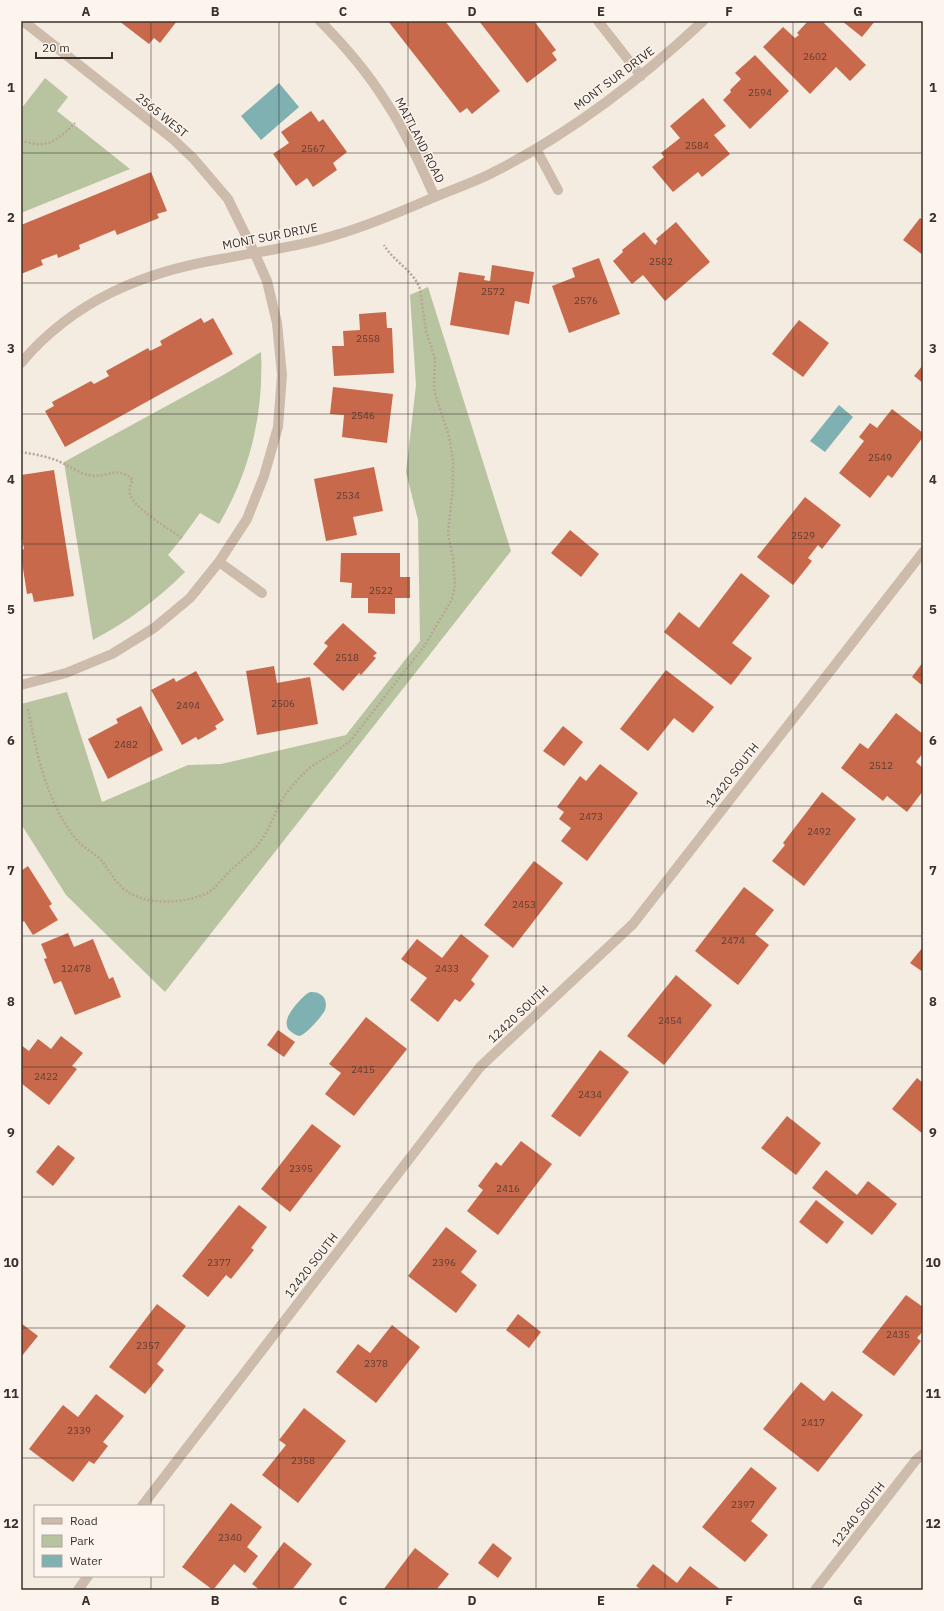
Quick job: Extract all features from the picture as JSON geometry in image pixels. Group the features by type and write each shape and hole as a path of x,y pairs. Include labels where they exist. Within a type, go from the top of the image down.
{"street":[{"name":"2565 WEST","path":"21,685 66,674 105,657 148,632 190,598 219,562 247,519 264,476 278,427 282,375 277,323 266,281 256,254 228,199 193,158 167,134 23,21"},
{"name":"MAITLAND ROAD","path":"320,21 356,61 386,101 413,148 435,197"},
{"path":"598,21 641,76"},
{"name":"MONT SUR DRIVE","path":"21,363 31,350 56,328 83,308 142,278 174,269 221,259 289,248 339,234 388,217 487,175 536,149 601,105 641,76 703,21"},
{"path":"536,149 558,190"},
{"name":"12420 SOUTH","path":"143,1505 480,1067 633,924 923,552"},
{"path":"219,562 262,593"},
{"name":"12340 SOUTH","path":"815,1590 911,1467 923,1454"},
{"path":"78,1590 87,1577"}],"path":[{"path":"21,141 34,144 46,144 60,136 75,123"},
{"path":"28,710 36,753 49,792 62,818 76,839 96,855 117,882 126,890 149,900 176,901 208,893 254,848 268,830 285,796 301,776 312,766 351,740 418,655 452,599 455,586 453,557 448,534 454,460 449,436 434,388 435,359 426,331 420,289 418,283 392,257 384,245"},
{"path":"21,452 57,461 88,475 98,476 117,472 127,474 133,480 130,485 132,499 139,507 182,538"}],"green space":[{"path":"45,78 68,97 57,111 130,169 21,213 21,109"},
{"path":"428,287 511,551 165,992 66,895 21,824 21,704 67,692 102,802 188,765 221,764 346,735 420,641 418,520 406,472 416,385 410,295"},
{"path":"261,352 260,397 253,441 239,484 219,524 200,513 168,555 185,572 164,592 141,610 118,626 93,640 64,462 225,374"}],"water":[{"path":"279,83 299,107 261,140 241,116"},
{"path":"839,405 853,417 825,452 810,441"},
{"path":"310,992 323,996 326,1002 325,1010 309,1029 299,1036 288,1029 288,1017 296,1004"}],"building":[{"path":"119,21 177,21 160,43 154,38 149,44"},
{"path":"388,21 445,21 500,91 472,114 467,108 460,113"},
{"path":"479,21 534,21 556,50 552,53 557,60 527,83"},
{"path":"808,21 822,21 866,65 850,81 836,67 810,94 763,47 783,27 795,38 799,35 797,33"},
{"path":"842,21 875,21 862,37"},
{"path":"755,55 789,91 750,129 723,100 741,79 735,73"},
{"path":"703,98 726,126 714,135 730,154 702,177 698,172 673,192 652,167 664,157 661,153 680,138 670,126"},
{"path":"311,111 319,122 323,119 347,152 333,163 337,170 313,187 307,178 296,186 273,154 289,143 281,132"},
{"path":"151,172 167,211 157,214 159,218 117,235 115,230 79,245 80,249 58,258 57,254 41,260 43,265 21,274 21,225"},
{"path":"920,218 923,220 923,255 903,240"},
{"path":"676,222 710,262 665,301 643,275 632,284 613,261 623,252 622,250 644,232 655,245 658,241 656,239"},
{"path":"599,258 620,314 569,333 552,286 575,277 572,268"},
{"path":"492,265 534,272 529,304 515,301 509,335 450,325 459,272 485,276 484,280 490,281"},
{"path":"386,312 387,328 392,328 394,373 334,376 332,346 344,346 343,331 360,330 359,314"},
{"path":"201,318 204,323 213,318 233,354 65,447 45,411 54,406 52,402 91,381 94,384 109,376 106,371 148,348 150,351 162,345 160,341"},
{"path":"799,320 829,343 803,377 772,354"},
{"path":"923,365 923,383 914,376"},
{"path":"333,387 393,394 387,443 342,437 344,415 330,414"},
{"path":"892,409 923,433 923,437 892,478 888,475 870,498 839,473 864,441 859,437 870,423 877,428"},
{"path":"374,467 383,511 353,517 357,535 326,541 314,479"},
{"path":"54,470 74,596 34,602 32,593 27,594 21,556 21,550 24,549 21,532 21,475"},
{"path":"805,497 841,525 822,549 818,545 808,558 812,561 793,585 757,557"},
{"path":"570,530 599,554 581,577 551,553"},
{"path":"341,553 400,553 400,577 410,577 410,598 395,598 395,614 368,613 368,598 351,598 352,583 340,582"},
{"path":"741,573 770,596 732,643 752,658 731,685 664,632 679,612 699,628"},
{"path":"343,623 377,653 373,656 376,658 361,675 359,673 343,691 313,664 328,646 324,643"},
{"path":"923,662 923,686 912,677"},
{"path":"274,666 277,683 310,677 318,724 257,735 246,671"},
{"path":"666,670 714,707 693,733 674,718 648,751 620,729"},
{"path":"196,671 224,720 215,726 217,729 198,740 196,737 182,745 151,690 174,678 176,682"},
{"path":"141,706 163,750 108,779 88,739 118,723 116,719"},
{"path":"896,713 923,734 923,753 916,762 923,768 923,791 907,812 887,796 883,801 841,768 860,743 868,749"},
{"path":"563,726 583,742 564,766 543,751"},
{"path":"600,764 638,793 587,861 561,841 571,828 559,819 564,812 557,807 580,776 586,781"},
{"path":"822,792 856,819 804,886 772,861 785,845 783,843"},
{"path":"534,861 563,883 513,948 484,925"},
{"path":"28,866 52,904 49,906 58,920 33,935 24,921 21,923 21,871"},
{"path":"744,887 774,910 755,934 769,945 738,985 695,951"},
{"path":"68,933 74,947 93,939 109,979 113,977 121,997 75,1015 61,981 54,984 44,959 47,958 41,944"},
{"path":"461,934 489,956 471,980 475,984 460,1002 455,999 438,1022 410,1000 427,978 401,959 417,939 442,958"},
{"path":"923,947 923,972 910,963"},
{"path":"676,975 712,1005 664,1065 627,1036"},
{"path":"366,1017 407,1049 354,1116 325,1094 341,1073 329,1064"},
{"path":"278,1030 295,1042 284,1057 267,1045"},
{"path":"61,1036 83,1053 72,1066 77,1069 49,1105 21,1083 21,1045 29,1051 38,1039 51,1049"},
{"path":"600,1050 629,1072 580,1137 551,1116"},
{"path":"917,1078 923,1083 923,1134 892,1109"},
{"path":"787,1116 821,1143 796,1175 761,1148"},
{"path":"312,1124 341,1146 290,1212 261,1189"},
{"path":"521,1141 552,1164 498,1235 467,1211 483,1190 478,1186 496,1162 501,1166"},
{"path":"58,1145 75,1158 53,1186 36,1172"},
{"path":"826,1170 857,1195 868,1181 897,1204 872,1235 812,1188"},
{"path":"816,1200 844,1222 827,1244 799,1222"},
{"path":"239,1205 267,1227 251,1248 254,1250 231,1279 226,1275 208,1297 182,1276"},
{"path":"446,1227 477,1251 461,1272 477,1285 456,1313 408,1276"},
{"path":"906,1295 923,1307 923,1331 917,1338 921,1341 894,1376 862,1352"},
{"path":"157,1304 186,1326 157,1364 164,1370 145,1394 109,1367"},
{"path":"518,1314 541,1332 529,1348 506,1330"},
{"path":"21,1323 38,1336 21,1357"},
{"path":"392,1325 420,1347 376,1403 336,1372 358,1344 370,1353"},
{"path":"801,1382 824,1401 832,1391 863,1415 818,1472 763,1429"},
{"path":"96,1394 124,1416 103,1442 108,1446 94,1464 89,1461 73,1482 29,1449 63,1405 78,1417"},
{"path":"304,1408 346,1441 298,1503 262,1475 286,1445 279,1440"},
{"path":"751,1467 777,1488 751,1521 768,1535 745,1562 702,1527"},
{"path":"231,1503 262,1527 247,1547 258,1556 245,1573 234,1564 213,1590 182,1567"},
{"path":"284,1542 312,1564 292,1590 260,1590 252,1584"},
{"path":"493,1543 512,1558 498,1578 478,1563"},
{"path":"415,1548 449,1574 436,1590 383,1590"},
{"path":"653,1564 677,1583 690,1566 721,1590 642,1590 636,1586"}]}
